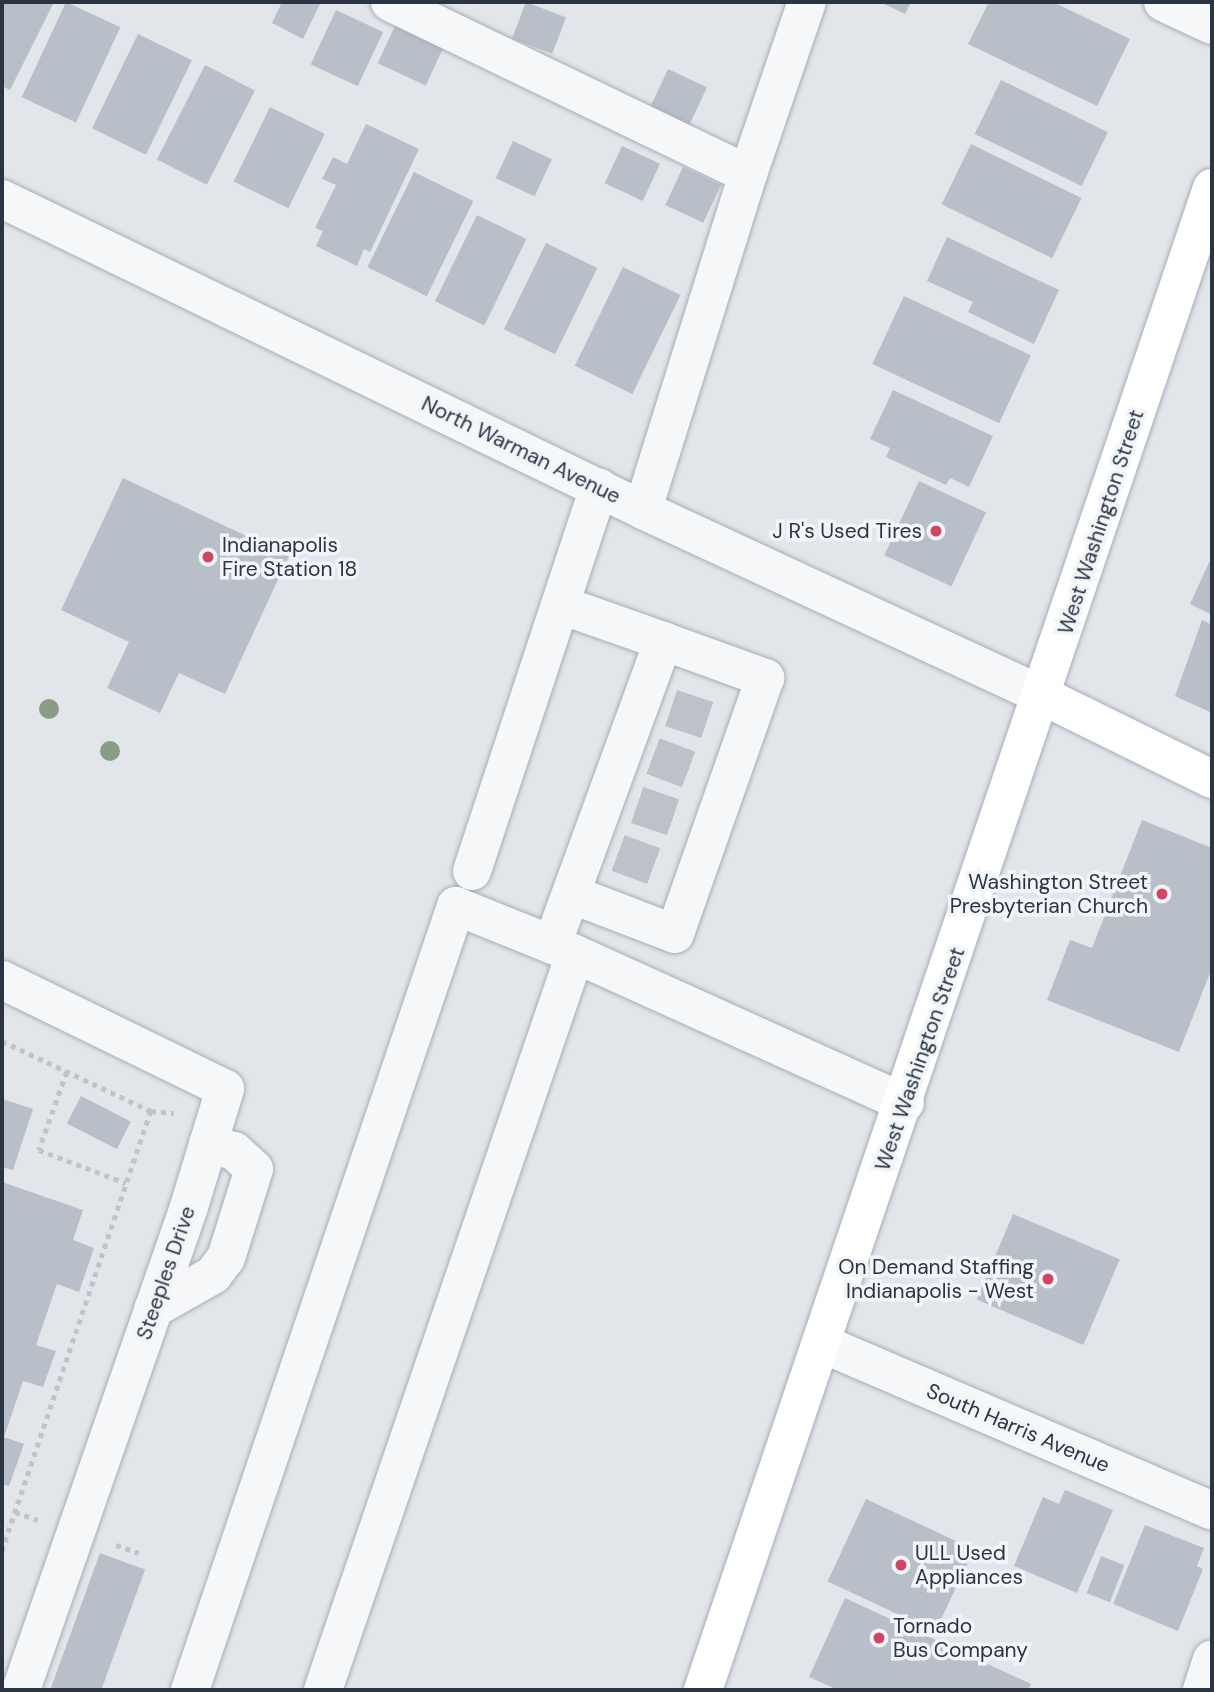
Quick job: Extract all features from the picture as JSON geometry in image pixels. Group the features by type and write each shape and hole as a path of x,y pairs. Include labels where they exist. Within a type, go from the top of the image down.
{"main road":[{"name":"West Washington Street","path":"703,1690 1043,696 1212,188"},
{"path":"1043,696 1212,779"}],"street":[{"path":"390,2 748,174"},
{"path":"643,509 748,174 807,2"},
{"path":"1163,2 1212,25"},
{"name":"North Warman Avenue","path":"2,199 599,488 1043,696"},
{"path":"472,871 599,488"},
{"path":"561,605 765,677 731,728 713,778 680,876 675,934 654,989"},
{"path":"323,1690 564,949 571,894 604,848 657,703 663,641"},
{"path":"571,894 675,934"},
{"path":"191,1690 456,906 564,949 905,1103"},
{"name":"Steeples Drive","path":"2,979 225,1089 153,1309 20,1690"},
{"path":"153,1309 213,1275 226,1258 254,1169 234,1151 208,1144"},
{"name":"South Harris Avenue","path":"823,1344 1212,1511"},
{"path":"1202,1690 1212,1660"}],"path":[{"path":"2,1041 151,1111 2,1551"},
{"path":"67,1072 39,1150 127,1183"}],"building":[{"path":"2,2 54,2 10,90 2,86"},
{"path":"66,2 120,27 76,123 22,97"},
{"path":"282,2 321,2 303,39 272,23"},
{"path":"526,2 566,17 552,54 512,38"},
{"path":"880,2 911,2 905,14"},
{"path":"989,2 1053,2 1130,39 1097,106 968,44"},
{"path":"336,10 383,32 358,86 311,64"},
{"path":"395,26 443,48 426,86 378,63"},
{"path":"138,34 192,60 146,155 92,128"},
{"path":"205,65 255,90 207,185 157,159"},
{"path":"668,69 707,87 689,125 650,107"},
{"path":"1001,80 1108,132 1082,186 975,134"},
{"path":"270,107 325,134 288,208 234,182"},
{"path":"366,124 419,149 370,252 364,249 357,266 316,246 323,231 315,228 336,185 322,179 333,157 347,164"},
{"path":"513,141 552,159 535,196 496,178"},
{"path":"971,144 1082,198 1052,258 942,204"},
{"path":"622,146 660,164 643,201 605,183"},
{"path":"683,167 721,185 703,223 665,205"},
{"path":"414,172 473,201 427,296 368,267"},
{"path":"477,215 526,239 484,325 435,301"},
{"path":"947,237 1059,290 1034,344 968,312 973,302 927,281"},
{"path":"546,243 597,268 555,354 504,329"},
{"path":"623,267 681,295 632,394 575,366"},
{"path":"904,296 1031,355 999,423 872,364"},
{"path":"893,390 993,436 969,487 950,478 946,485 886,457 890,448 870,439"},
{"path":"123,478 289,556 225,694 179,673 160,713 107,688 129,642 61,610"},
{"name":"J R's Used Tires","path":"919,481 986,512 951,587 884,555"},
{"path":"1212,556 1212,615 1190,604"},
{"path":"1202,620 1212,625 1212,713 1175,696"},
{"name":"Washington Street Presbyterian Church","path":"1142,820 1212,848 1212,968 1179,1052 1047,1000 1070,940 1092,948"},
{"path":"81,1096 131,1121 117,1149 67,1124"},
{"path":"2,1099 33,1109 13,1170 2,1167"},
{"path":"2,1182 83,1210 73,1240 94,1248 79,1292 57,1284 36,1345 56,1351 43,1387 23,1381 4,1437 24,1444 9,1486 2,1484"},
{"name":"On Demand Staffing Indianapolis - West","path":"1013,1214 1120,1259 1083,1345 977,1300"},
{"path":"1065,1490 1113,1510 1077,1593 1014,1566 1043,1497 1059,1504"},
{"name":"ULL Used Appliances","path":"866,1499 974,1549 935,1632 828,1581"},
{"path":"1145,1525 1204,1548 1197,1566 1203,1569 1178,1631 1113,1604"},
{"path":"100,1553 145,1569 101,1690 50,1689"},
{"path":"1101,1556 1124,1565 1110,1602 1087,1593"},
{"name":"Tornado Bus Company","path":"845,1598 1031,1684 1028,1690 838,1690 809,1677"}],"tunnel":[{"path":"671,708 716,723"},
{"path":"653,756 698,773"},
{"path":"637,805 684,821"},
{"path":"618,853 667,871"}],"place":[{"name":"J R's Used Tires","path":"936,531"},
{"name":"Indianapolis Fire Station 18","path":"208,557"},
{"name":"Washington Street Presbyterian Church","path":"1162,894"},
{"name":"On Demand Staffing Indianapolis - West","path":"1048,1279"},
{"name":"ULL Used Appliances","path":"901,1565"},
{"name":"Tornado Bus Company","path":"879,1638"}]}
